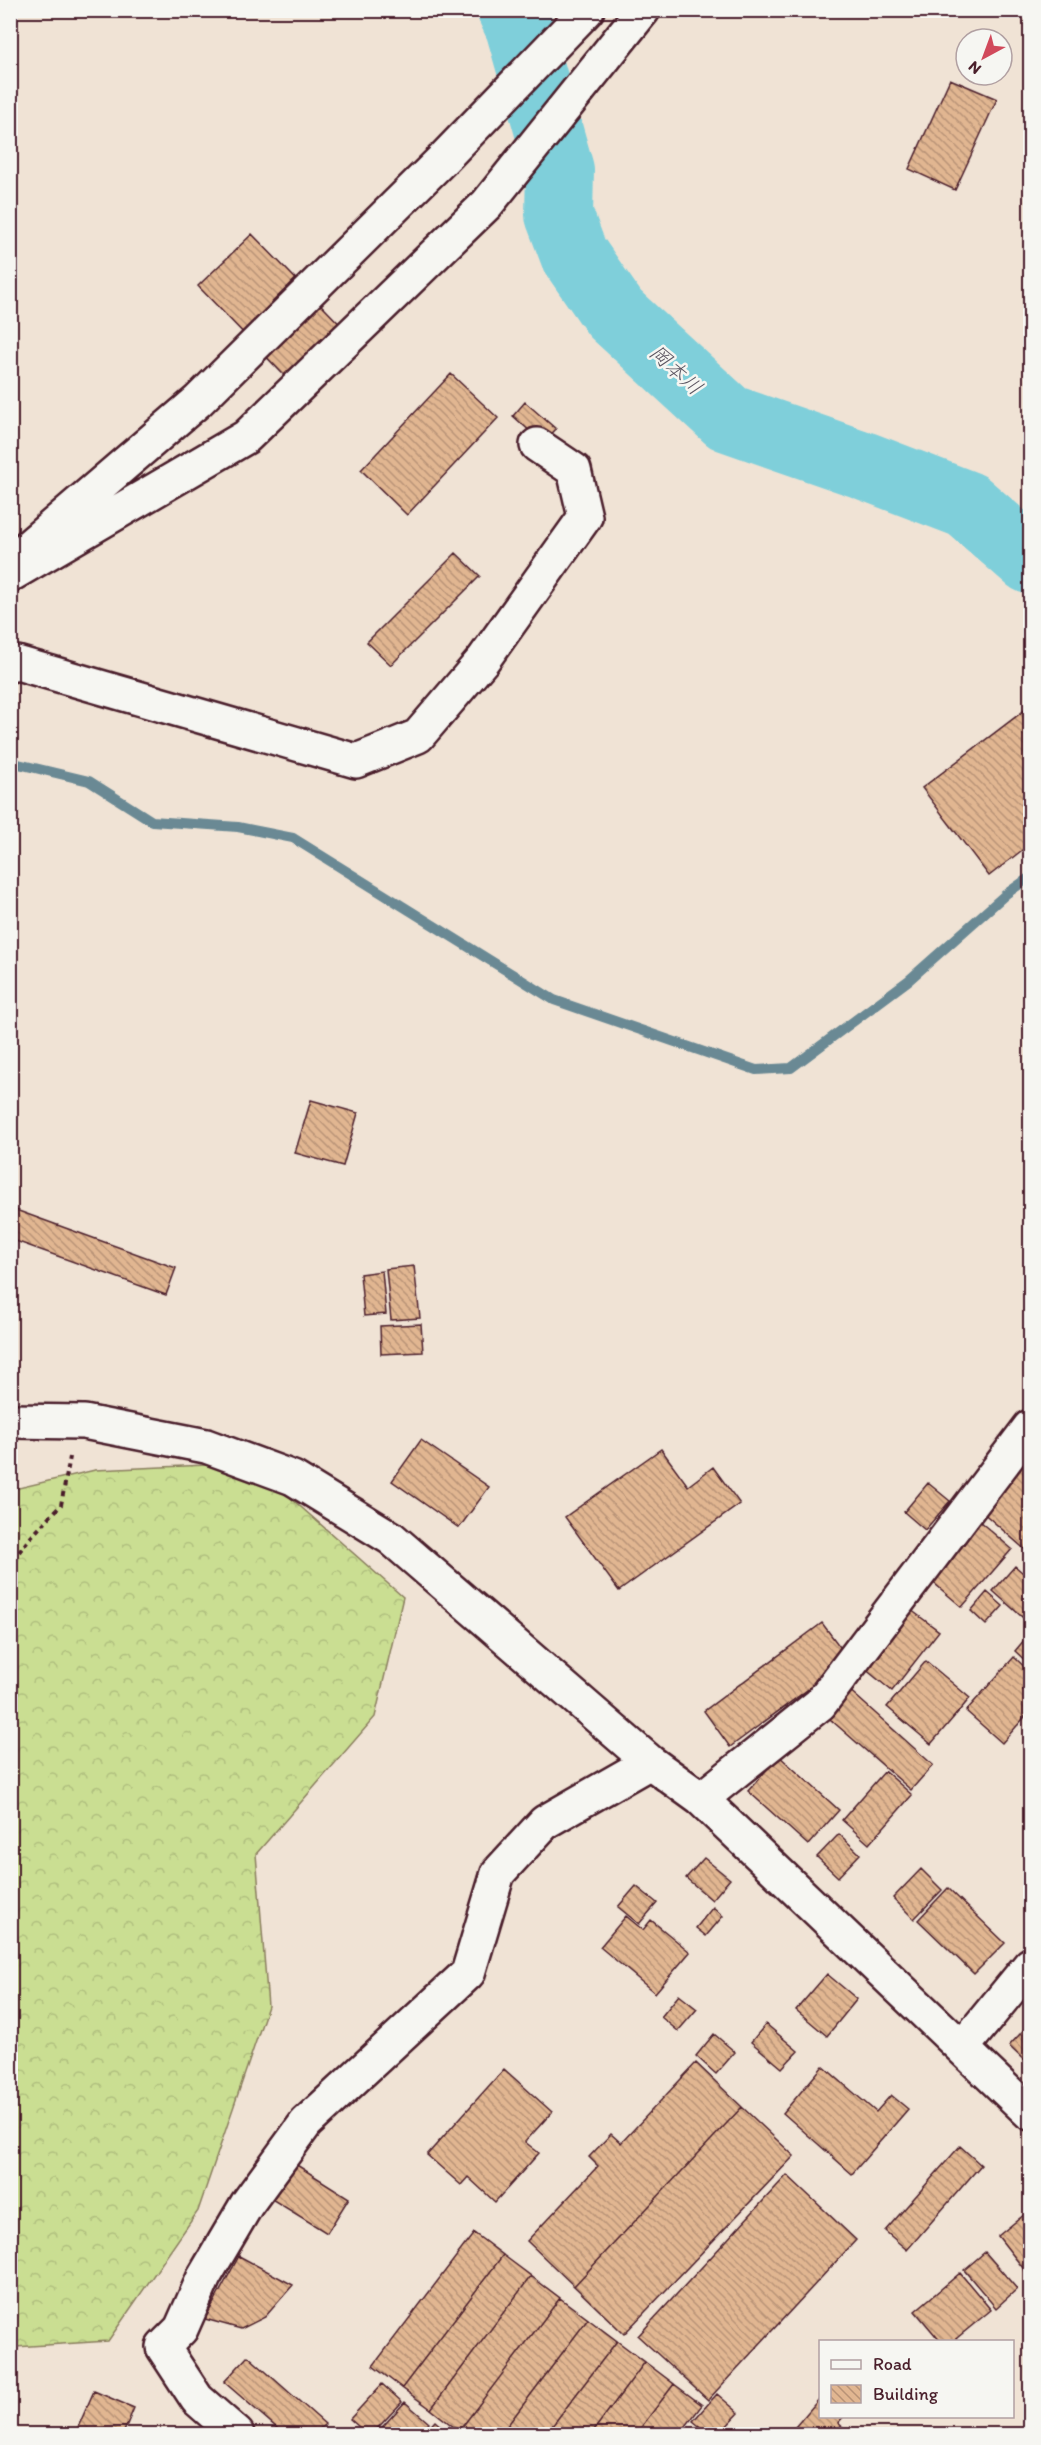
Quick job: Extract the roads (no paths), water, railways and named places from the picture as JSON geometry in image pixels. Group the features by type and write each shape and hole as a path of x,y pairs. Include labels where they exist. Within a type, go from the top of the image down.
{"main road":[{"path":"10,562 198,401 443,159 587,10"},
{"path":"10,575 246,437 487,204 641,13"},
{"path":"10,664 17,663 356,761 418,736 483,660 585,517 574,470 537,444"},
{"path":"10,1421 84,1422 206,1446 293,1478 391,1538 650,1762 701,1799 1030,2113"},
{"path":"701,1799 820,1704 1030,1427"},
{"path":"237,2434 197,2399 163,2347 181,2329 204,2277 247,2204 306,2123 468,1973 498,1873 545,1822 650,1762"},
{"path":"962,2048 1030,1965"}],"waterway":[{"name":"岡本川","path":"511,10 519,27 560,170 559,215 574,255 615,314 728,418 863,465 967,505 1030,560"},
{"path":"10,762 89,781 152,821 238,827 293,838 554,1000 756,1070 791,1068 909,980 1006,894 1030,877"}]}
